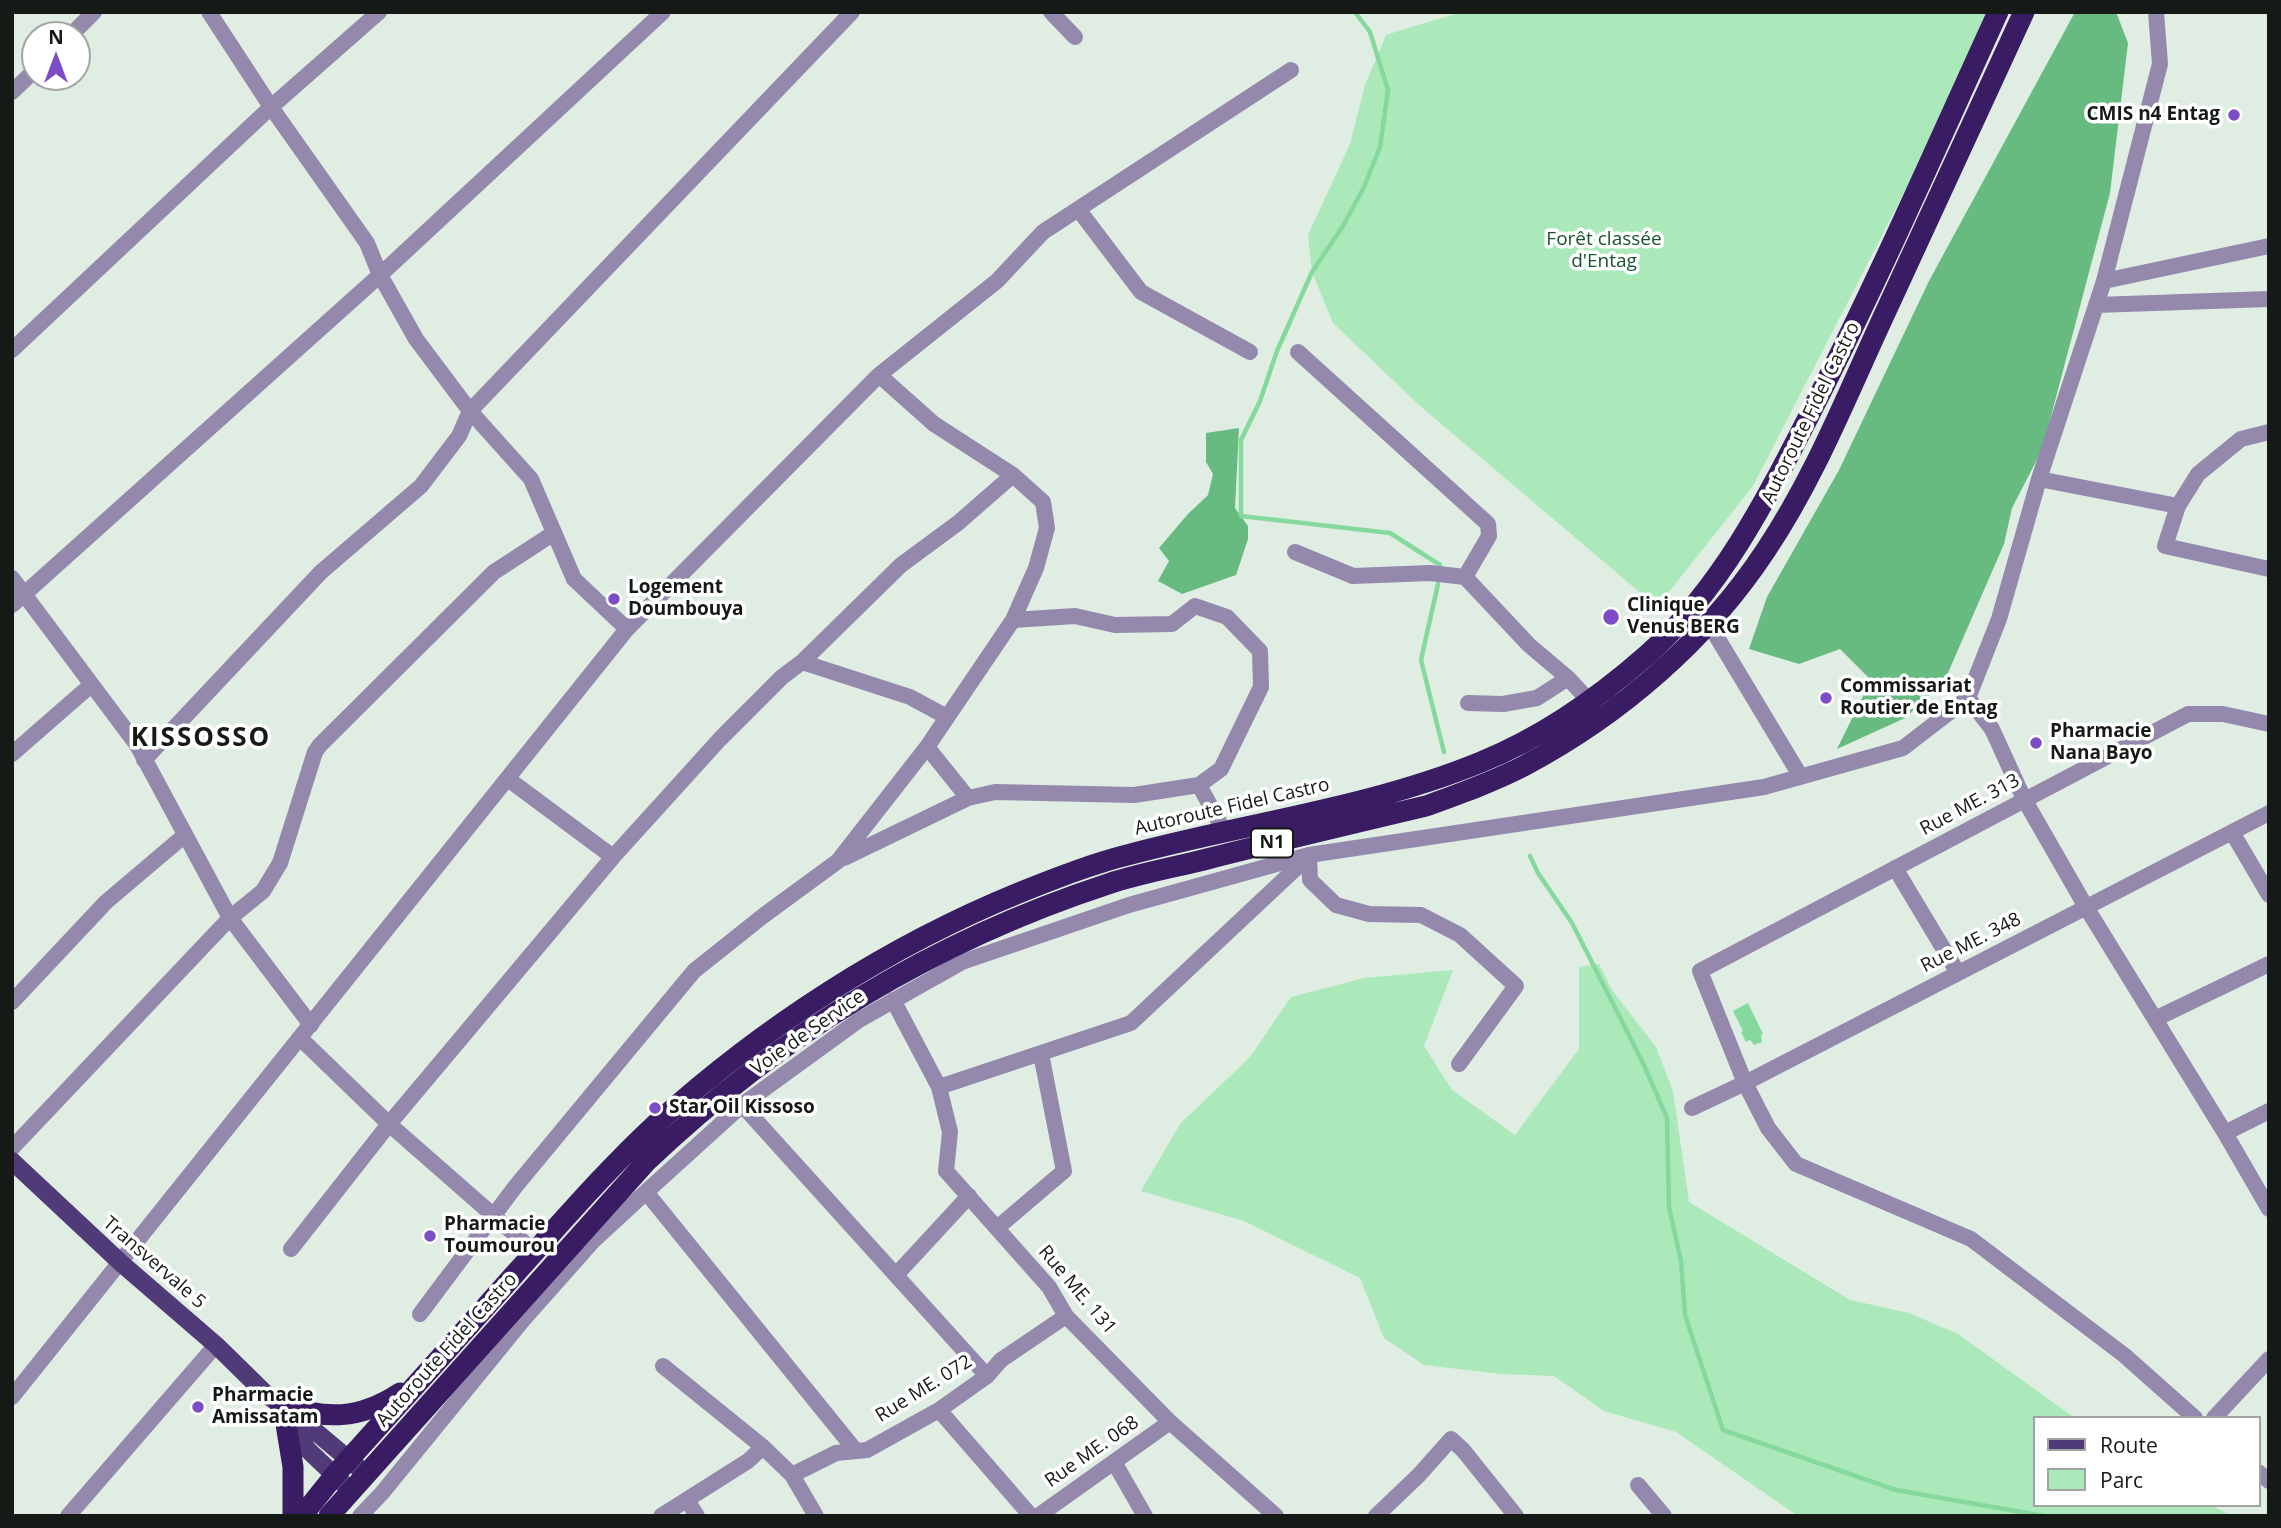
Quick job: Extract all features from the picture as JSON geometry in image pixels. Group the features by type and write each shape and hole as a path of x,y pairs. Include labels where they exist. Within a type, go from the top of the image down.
{"highway":[{"name":"Autoroute Fidel Castro","path":"302,1516 349,1459 586,1195 654,1125 710,1078 808,1006 865,969 1017,893 1126,855 1409,788 1484,761 1550,727 1590,702 1651,651 1709,588 1743,538 1770,491 1839,356 1998,12"},
{"name":"Autoroute Fidel Castro","path":"329,1516 646,1162 683,1126 728,1089 829,1016 931,956 1038,908 1111,883 1308,845 1477,787 1524,766 1584,730 1655,678 1709,624 1766,550 1809,477 2024,12"},
{"path":"293,1516 293,1467 278,1406 320,1415 357,1413 382,1405 419,1381"}],"main road":[{"name":"Transvervale 5","path":"12,1161 121,1263 216,1345 278,1406 366,1474"},
{"name":"Transvervale 5","path":"278,1406 309,1450 351,1491"}],"street":[{"path":"208,12 367,243 380,275 416,339 470,411 531,479 574,579 627,629"},
{"path":"12,350 271,107 379,12"},
{"path":"18,599 380,275 663,12"},
{"path":"144,760 321,572 421,486 459,436 470,411 852,12"},
{"path":"1051,12 1074,37"},
{"path":"2156,12 2160,64 2104,281 2039,479 1998,619 1968,698 1992,729 2025,799 2086,907 2269,1209"},
{"path":"12,1397 627,629 879,375 997,281 1043,232 1291,70"},
{"path":"1078,209 1141,292 1250,352"},
{"path":"2104,281 2269,246"},
{"path":"2096,304 2269,299"},
{"path":"1298,352 1488,524 1489,536 1465,577"},
{"path":"838,861 927,747 1013,620 1036,568 1047,528 1043,502 1013,475 934,424 879,375"},
{"path":"2269,432 2241,439 2198,474 2178,506 2165,546 2269,569"},
{"path":"291,1249 388,1124 613,858 720,739 901,565 958,523 1013,475"},
{"path":"2039,479 2178,506"},
{"path":"12,1148 230,918 263,891 280,863 320,746 494,572 554,533"},
{"path":"1295,552 1353,576 1430,573 1465,577 1529,645 1569,678 1590,702"},
{"path":"12,578 18,599 92,685 137,745 230,918 311,1025"},
{"path":"420,1314 514,1186 694,971 763,916 838,861 968,798 995,792 1134,794 1199,785 1221,769 1261,687 1260,651 1227,617 1195,606 1172,624 1115,625 1075,616 1013,620"},
{"path":"1709,624 1801,777"},
{"path":"802,662 910,697 947,717"},
{"path":"1468,703 1503,704 1537,698 1569,678"},
{"path":"12,754 92,685"},
{"name":"Voie de Service","path":"360,1516 382,1493 523,1320 594,1240 646,1192 742,1105 859,1020 962,962 1308,845 1763,788 1903,748 1968,698"},
{"name":"Rue ME. 313","path":"1745,1083 1700,971 2188,714 2223,714 2269,724"},
{"path":"927,747 968,798"},
{"path":"508,779 613,858"},
{"path":"1199,785 1224,831"},
{"name":"Rue ME. 348","path":"1692,1108 2269,813"},
{"path":"2232,832 2269,895"},
{"path":"12,1002 106,902 185,835"},
{"path":"939,1087 1131,1023 1308,845"},
{"path":"1308,845 1310,880 1335,905 1369,914 1421,915 1460,935 1516,986 1459,1064"},
{"path":"1895,868 1958,973"},
{"path":"2155,1019 2269,964"},
{"name":"Rue ME. 131","path":"893,1000 939,1087 950,1132 946,1171 1049,1287 1066,1316 1170,1422 1276,1516"},
{"path":"300,1039 388,1124 535,1252"},
{"path":"997,1228 1063,1171 1041,1054"},
{"path":"1745,1083 1768,1128 1796,1164 1971,1239 2123,1354 2193,1416"},
{"path":"742,1105 987,1376"},
{"path":"2225,1133 2269,1111"},
{"path":"646,1192 856,1451"},
{"path":"896,1275 969,1196"},
{"name":"Rue ME. 072","path":"792,1475 836,1453 867,1450 939,1409 987,1376 1001,1360 1066,1316"},
{"path":"68,1516 216,1345"},
{"path":"2216,1416 2269,1359"},
{"path":"663,1366 763,1447 792,1475 816,1516"},
{"path":"939,1409 1038,1515"},
{"name":"Rue ME. 068","path":"1038,1515 1170,1422"},
{"path":"1376,1516 1419,1475 1451,1439 1516,1516"},
{"path":"661,1516 748,1461 763,1447"},
{"path":"1114,1462 1145,1516"},
{"path":"1638,1485 1664,1516"},
{"path":"687,1500 697,1516"}],"green space":[{"name":"Forêt classée d'Entag","path":"1461,12 1997,12 1753,486 1657,607 1419,405 1333,323 1312,272 1308,235 1350,144 1365,85 1386,35"},
{"path":"1599,964 1612,990 1656,1047 1673,1091 1689,1202 1850,1300 1909,1313 1958,1334 2072,1416 2032,1416 2032,1507 2214,1507 2233,1516 1798,1516 1676,1432 1604,1411 1554,1376 1502,1374 1424,1365 1384,1338 1360,1278 1244,1221 1141,1191 1180,1124 1250,1057 1291,997 1364,978 1453,970 1424,1046 1452,1090 1515,1135 1579,1049 1579,967"}],"shaded area":[{"path":"2075,12 2116,12 2128,43 2110,193 2042,450 2012,508 2004,544 1944,682 1905,718 1837,749 1871,680 1840,649 1799,664 1749,649 1767,597 1839,470 1929,281"},
{"path":"1239,428 1235,508 1248,526 1248,539 1236,575 1182,594 1158,581 1169,561 1159,548 1208,495 1213,474 1206,462 1206,433"},
{"path":"1748,1003 1763,1034 1762,1042 1754,1045 1750,1040 1746,1042 1733,1011"}],"waterway":[{"path":"1355,12 1370,32 1388,90 1380,147 1364,187 1343,226 1312,272 1277,351 1260,401 1241,440 1241,516 1390,533 1440,565"},
{"path":"1438,584 1421,660 1444,752"},
{"path":"1530,856 1538,873 1572,923 1643,1063 1667,1118 1669,1207 1681,1261 1685,1315 1723,1430 1896,1490 2044,1516"}],"place":[{"name":"CMIS n4 Entag","path":"2234,115"},
{"name":"Logement Doumbouya","path":"614,599"},
{"name":"Clinique Venus BERG","path":"1611,617"},
{"name":"Commissariat Routier de Entag","path":"1826,698"},
{"name":"Pharmacie Nana Bayo","path":"2036,743"},
{"name":"Star Oil Kissoso","path":"655,1108"},
{"name":"Pharmacie Toumourou","path":"430,1236"},
{"name":"Pharmacie Amissatam","path":"198,1407"}],"district":[{"name":"KISSOSSO","path":"201,739"}]}
